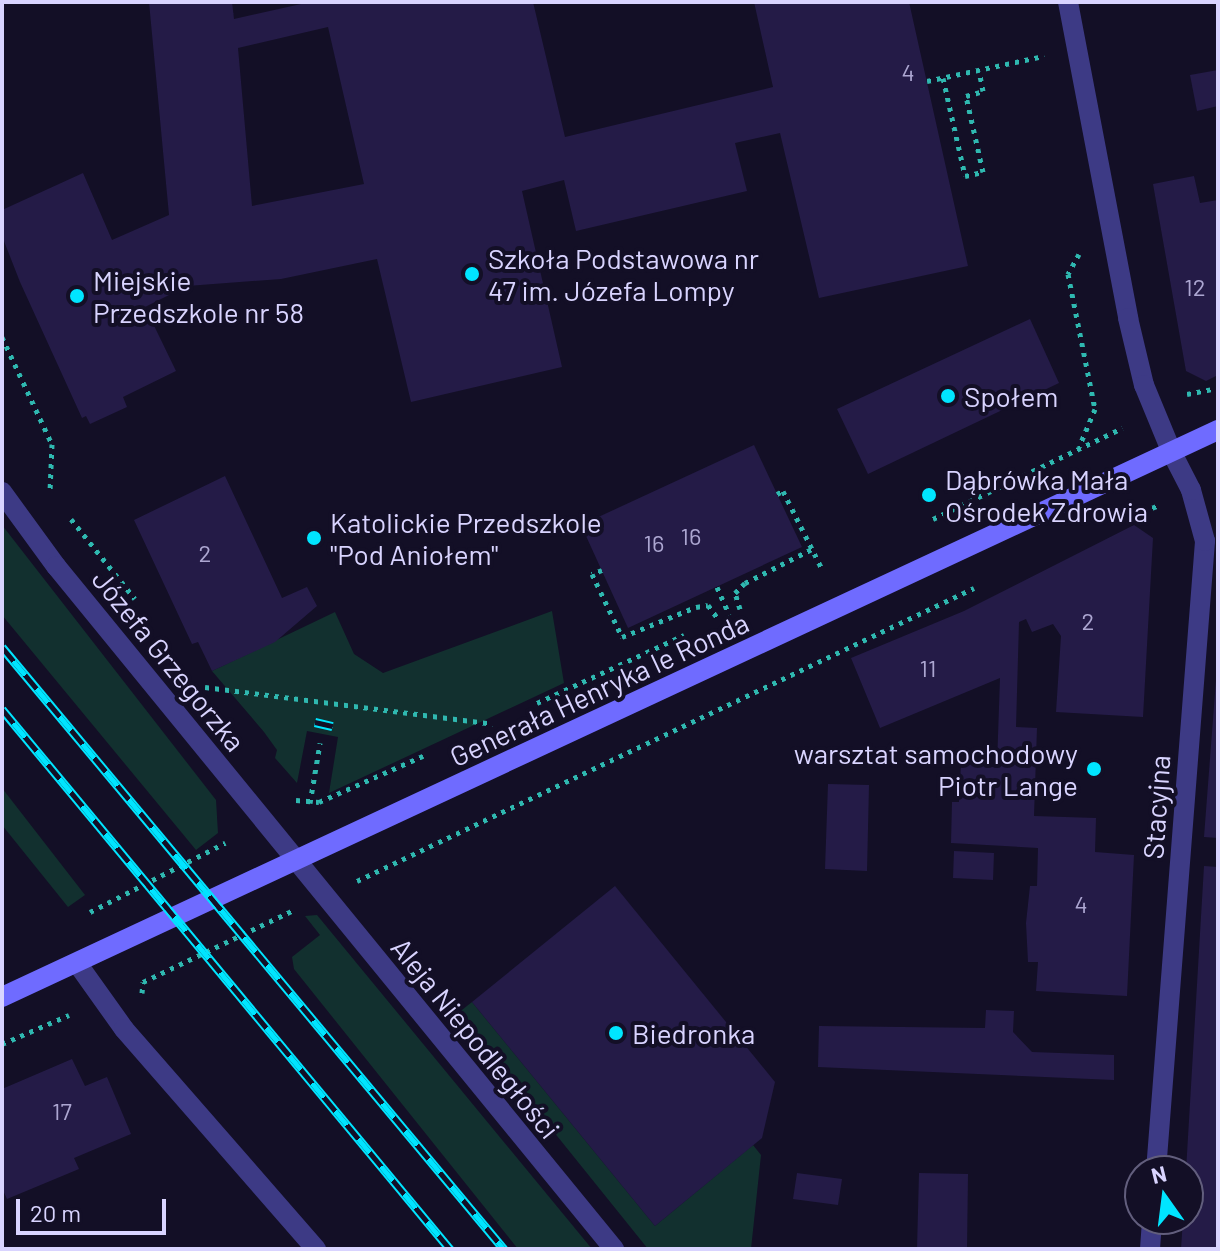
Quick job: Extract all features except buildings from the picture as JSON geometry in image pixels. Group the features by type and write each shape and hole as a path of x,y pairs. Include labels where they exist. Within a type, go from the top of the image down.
{"street":[{"name":"Stacyjna","path":"1068,2 1128,318 1155,413 1191,490 1205,541 1157,1155"},
{"name":"Generała Henryka le Ronda","path":"2,997 1218,430"},
{"name":"Józefa Grzegorzka","path":"2,492 56,566 297,862"},
{"name":"Aleja Niepodległości","path":"297,862 614,1249"},
{"path":"77,963 124,1029 316,1249"}],"path":[{"path":"927,81 1051,55 1049,41"},
{"path":"943,78 965,176 983,172 966,96 983,91 979,71"},
{"path":"1084,244 1068,274 1095,409 1079,449 1112,521 1191,490"},
{"path":"2,337 52,444 48,490 57,502"},
{"path":"966,503 1155,413 1187,394 1218,388"},
{"path":"777,494 783,491 823,571"},
{"path":"67,514 146,613"},
{"path":"740,609 735,593 745,583 812,549"},
{"path":"809,577 834,566"},
{"path":"602,570 592,574 622,637 696,607 708,605 718,619"},
{"path":"143,982 984,583"},
{"path":"717,587 729,614"},
{"path":"704,625 754,603"},
{"path":"524,710 691,632"},
{"path":"195,674 213,698"},
{"path":"205,687 493,724"},
{"path":"480,731 502,721"},
{"path":"310,803 320,743"},
{"path":"291,794 299,803 310,803 426,755"},
{"path":"79,917 225,843"},
{"path":"2,1044 69,1015"}],"green space":[{"path":"2,525 216,800 218,833 196,850 2,615"},
{"path":"552,611 564,683 329,793 338,737 307,731 297,783 275,758 277,750 264,732 212,671 335,612 354,654 383,673"},
{"path":"2,788 85,895 68,907 2,825"},
{"path":"317,915 592,1249 518,1249 294,969 292,957 320,935 305,916"},
{"path":"472,1002 655,1226 753,1145 761,1155 751,1249 648,1249 458,1013"}],"railway":[{"path":"2,647 504,1249"},
{"path":"2,709 450,1249"},
{"path":"315,722 333,726"}],"place":[{"name":"Szkoła Podstawowa nr 47 im. Józefa Lompy","path":"472,274"},
{"name":"Miejskie Przedszkole nr 58","path":"77,296"},
{"name":"Społem","path":"948,396"},
{"name":"Dąbrówka Mała Ośrodek Zdrowia","path":"929,495"},
{"name":"Katolickie Przedszkole \"Pod Aniołem\"","path":"314,538"},
{"name":"warsztat samochodowy Piotr Lange","path":"1094,769"},
{"name":"Biedronka","path":"616,1033"}]}
